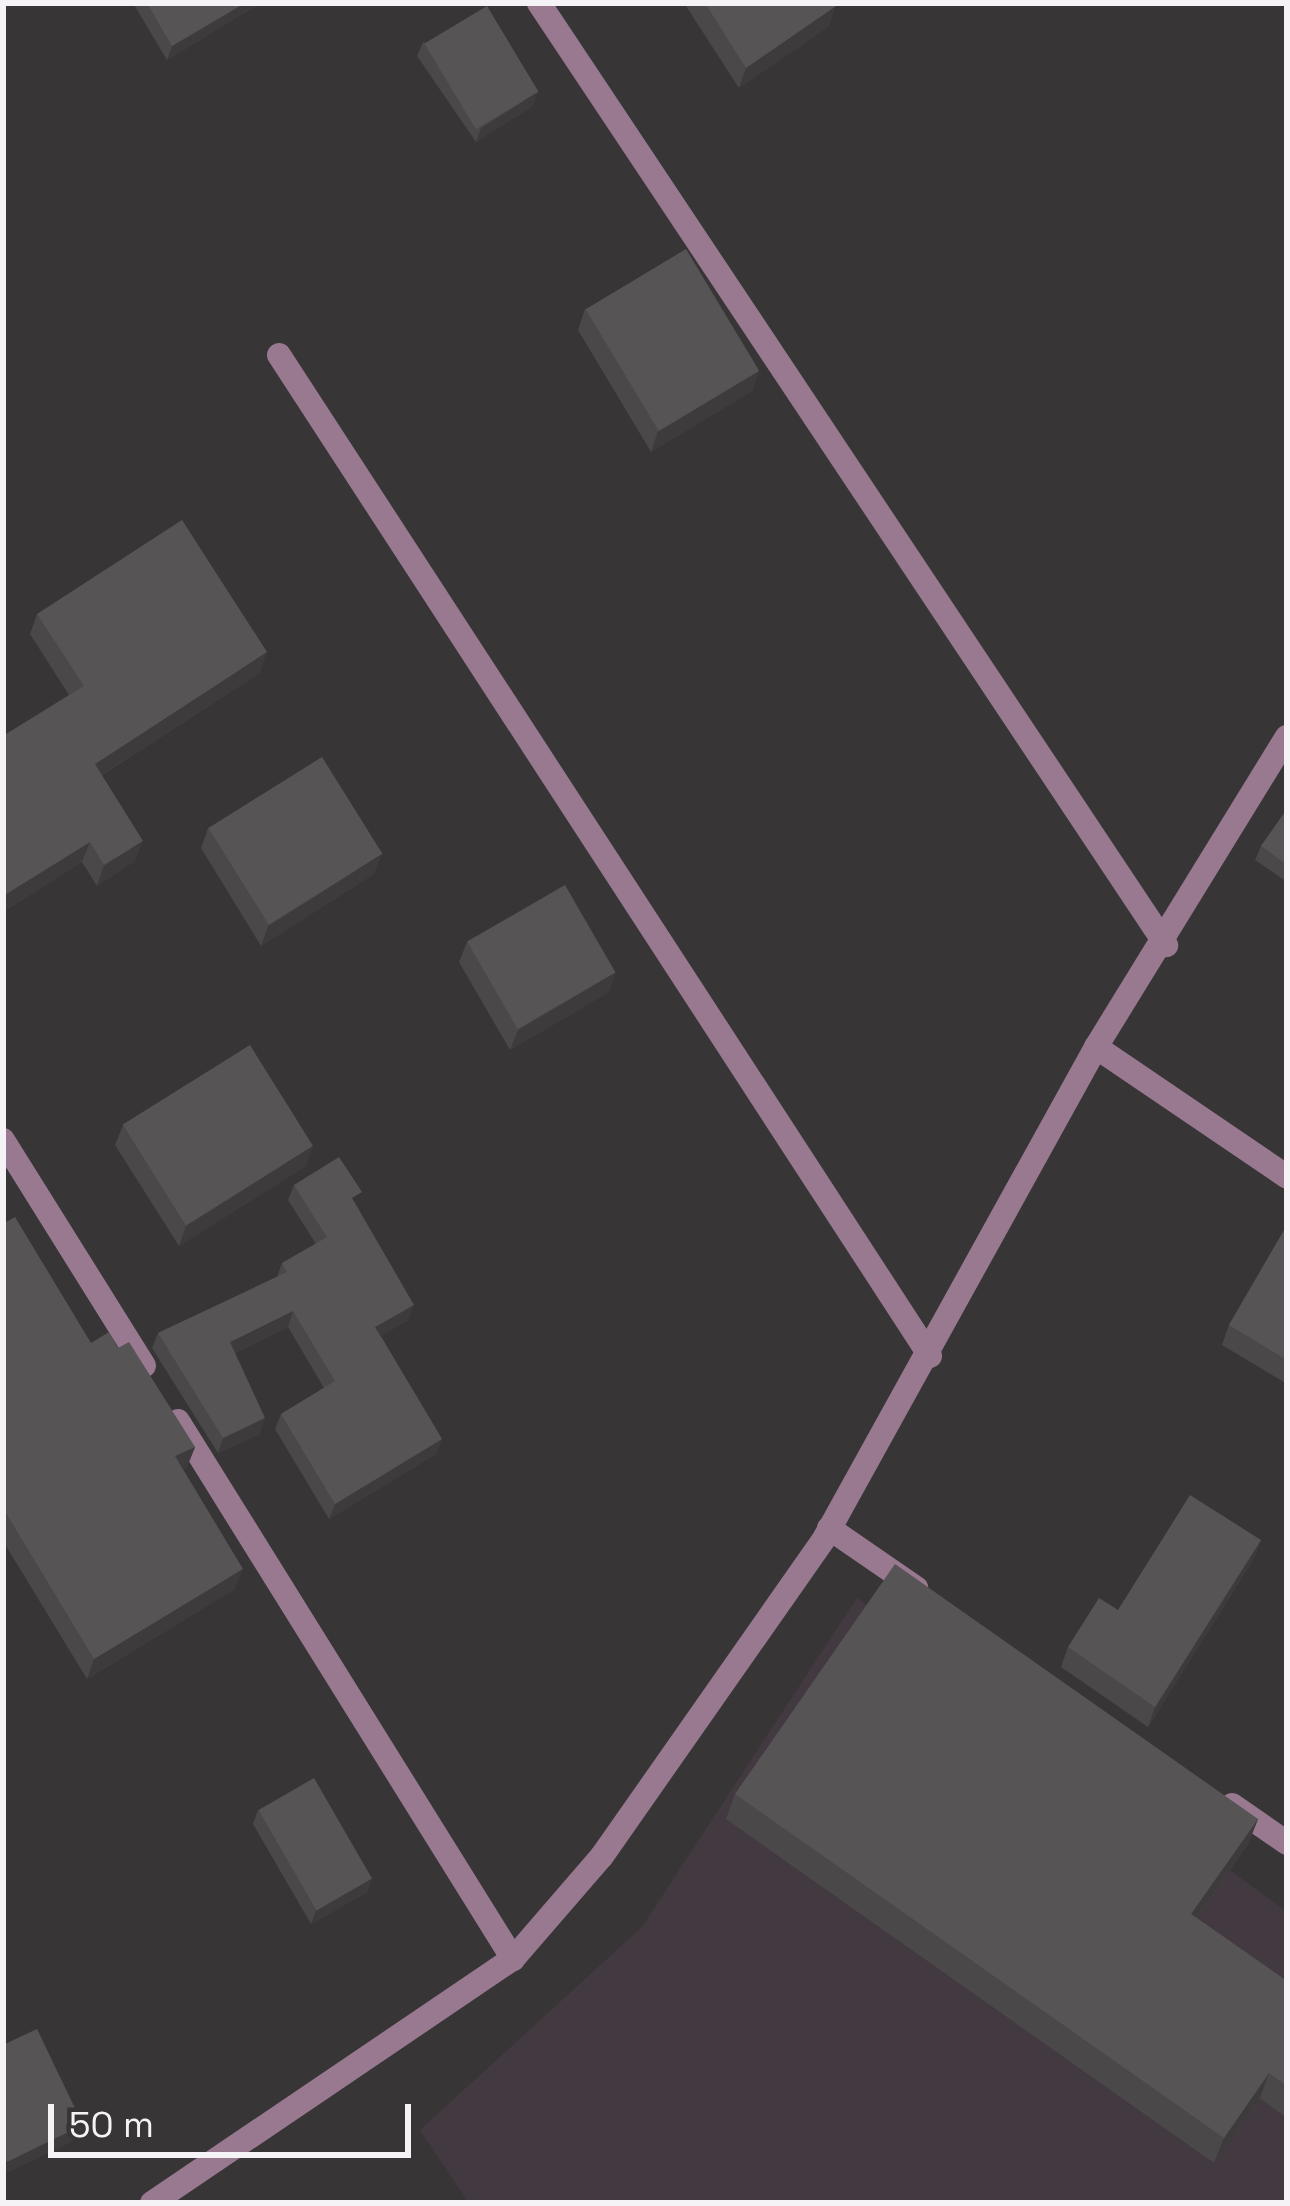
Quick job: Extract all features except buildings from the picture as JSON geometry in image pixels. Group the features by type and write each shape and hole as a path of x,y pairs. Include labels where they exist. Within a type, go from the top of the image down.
{"street":[{"path":"539,3 1166,945"},
{"path":"279,355 930,1356"},
{"path":"152,2203 513,1959 602,1856 830,1528 930,1356 1096,1047 1166,945 1287,737"},
{"path":"1096,1047 1287,1177"},
{"path":"3,1140 513,1959"},
{"path":"830,1528 944,1607"},
{"path":"1211,1791 1287,1844"}],"shaded area":[{"path":"857,1598 1287,1912 1287,2203 469,2203 420,2130 642,1927"}]}
